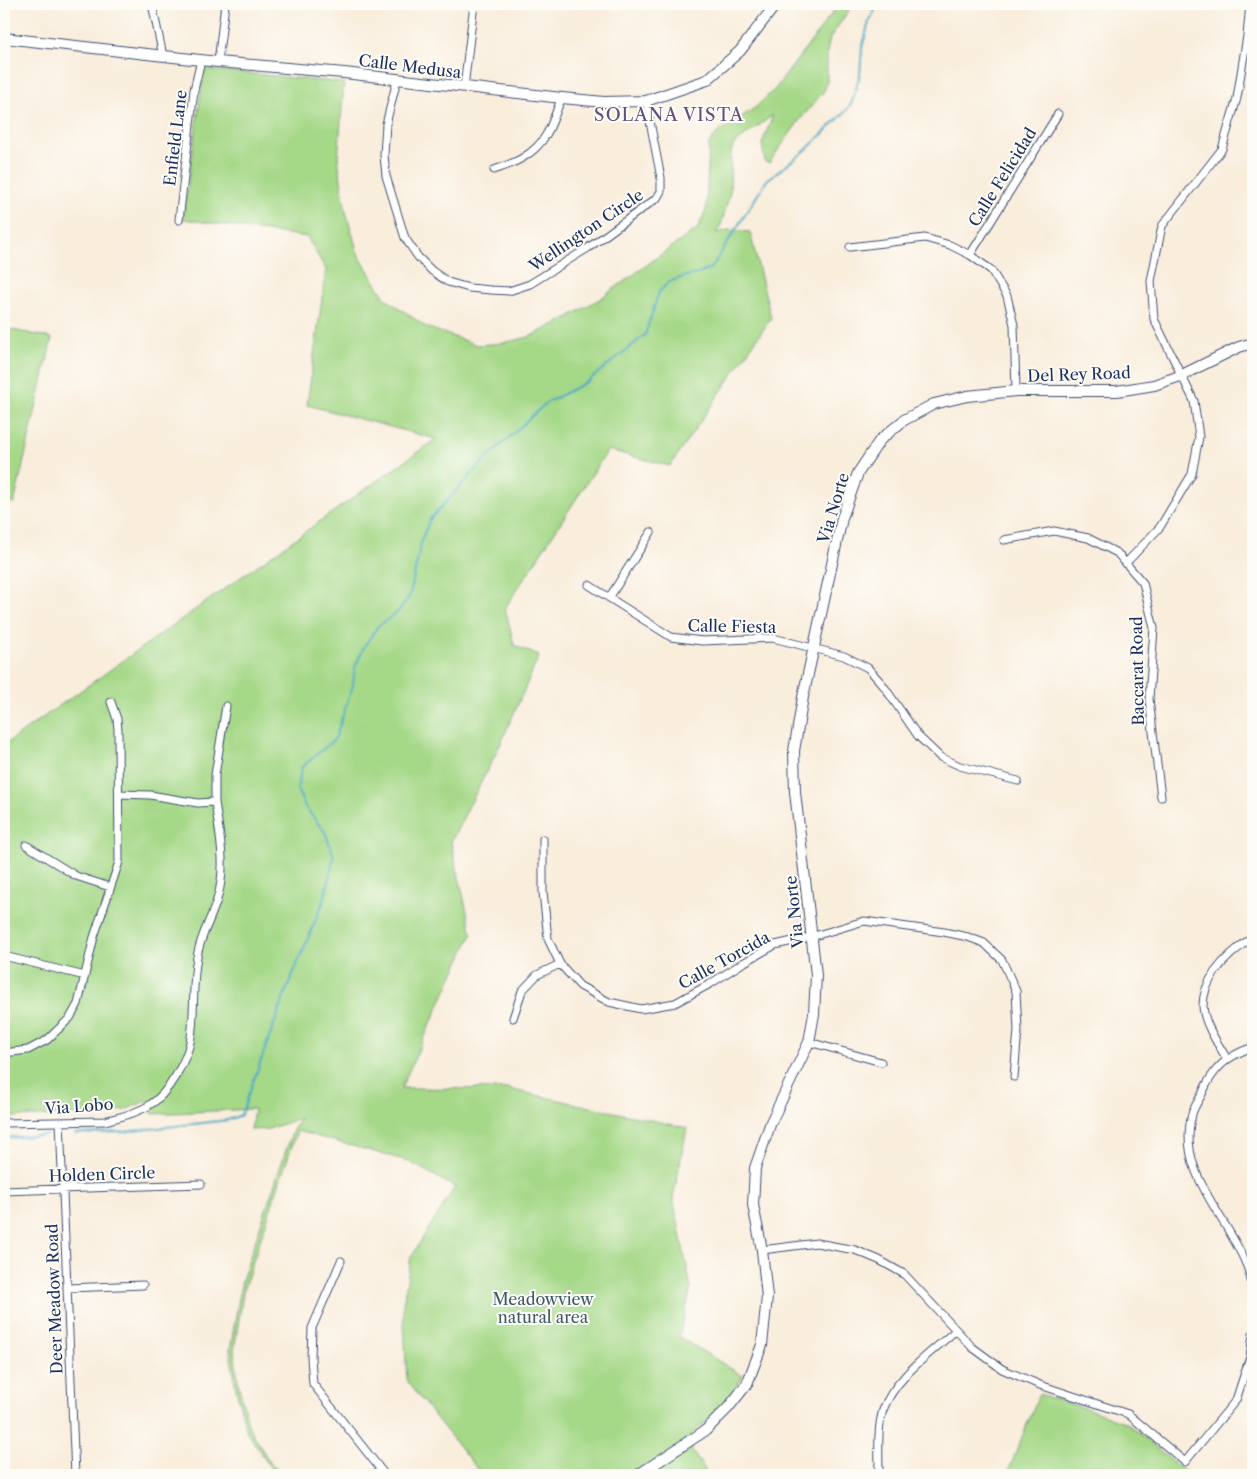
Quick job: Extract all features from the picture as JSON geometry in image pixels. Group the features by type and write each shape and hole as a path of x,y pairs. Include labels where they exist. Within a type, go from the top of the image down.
{"street":[{"path":"152,4 163,56"},
{"path":"218,62 225,4"},
{"path":"464,87 474,4"},
{"name":"Calle Medusa","path":"4,38 562,98 604,102 646,101 706,80 740,51 776,4"},
{"path":"1126,563 1160,527 1192,474 1199,437 1194,401 1180,376 1154,319 1151,281 1162,226 1222,149 1237,98 1250,4"},
{"name":"Enfield Lane","path":"179,220 194,90 201,60"},
{"name":"Wellington Circle","path":"396,80 386,124 384,155 386,176 405,238 418,257 432,271 448,282 469,288 491,290 509,291 530,284 588,248 657,198 661,191 661,178 646,101"},
{"path":"494,170 525,157 537,147 547,134 562,98"},
{"name":"Calle Felicidad","path":"970,255 1058,114"},
{"path":"850,247 925,238 950,244 970,255 990,270 1007,296 1014,325 1016,391"},
{"name":"Del Rey Road","path":"1016,391 1118,392 1154,385 1180,376 1253,342"},
{"name":"Via Norte","path":"638,1475 706,1430 728,1408 747,1384 762,1345 767,1297 762,1250 753,1205 755,1168 771,1122 809,1042 814,1014 816,975 795,792 794,751 803,697 842,518 858,473 880,440 904,420 934,404 966,396 1016,391"},
{"name":"Baccarat Road","path":"1004,540 1054,531 1088,538 1117,553 1143,583 1154,628 1149,698 1161,798"},
{"path":"609,598 651,532"},
{"name":"Calle Fiesta","path":"589,585 671,637 702,641 773,638 844,656 868,668 884,685 918,736 940,757 960,766 1018,782"},
{"path":"4,1053 28,1050 47,1040 70,1018 78,1004 94,937 119,862 117,719 111,702"},
{"path":"119,794 150,795 198,803 215,802 215,775 226,706"},
{"name":"Via Lobo","path":"4,1123 113,1119 137,1112 154,1102 179,1072 186,1057 191,1038 194,974 197,954 218,898 223,878 223,861 215,802"},
{"name":"Calle Torcida","path":"543,839 543,892 548,939 560,964 580,986 610,1002 641,1009 676,1003 775,945 812,937 864,922 944,932 968,937 984,943 1002,960 1016,990 1018,1030 1014,1077"},
{"path":"26,845 76,876 110,887"},
{"path":"1227,1059 1210,1030 1204,1006 1207,988 1213,974 1237,948 1253,937"},
{"path":"4,956 85,976"},
{"path":"513,1018 522,991 537,975 560,964"},
{"path":"809,1042 881,1062"},
{"path":"1253,1047 1240,1051 1227,1059 1209,1078 1192,1114 1189,1138 1196,1170 1210,1203 1228,1230 1247,1265 1253,1290"},
{"name":"Deer Meadow Road","path":"60,1122 75,1475"},
{"name":"Holden Circle","path":"4,1192 201,1184"},
{"path":"762,1250 817,1243 855,1250 879,1260 904,1274 972,1347 1002,1369 1040,1385 1128,1414 1185,1462 1236,1400 1250,1357 1253,1334"},
{"path":"341,1261 312,1328 311,1358 313,1384 385,1475"},
{"path":"68,1288 143,1285"},
{"path":"879,1475 878,1445 883,1411 893,1390 902,1379 956,1330"}],"green space":[{"name":"Meadowview natural area","path":"839,4 853,4 830,38 827,53 827,83 824,91 799,121 769,163 765,162 762,144 773,115 734,144 731,152 730,193 721,225 716,233 728,230 750,232 771,318 670,466 608,450 505,608 514,645 539,656 500,745 451,842 472,934 401,1088 508,1089 687,1128 673,1198 691,1288 679,1337 743,1376 725,1405 691,1434 692,1451 709,1475 482,1475 407,1382 403,1305 411,1257 455,1187 408,1161 297,1131 244,1288 234,1350 239,1387 249,1427 271,1464 284,1475 279,1475 270,1467 246,1430 236,1389 230,1350 242,1280 293,1130 300,1118 269,1129 251,1130 254,1109 153,1114 146,1101 125,1110 101,1114 4,1117 4,745 436,439 307,405 326,270 307,237 183,219 204,69 344,83 338,158 345,208 358,254 385,298 426,327 477,345 503,343 529,337 601,298 698,228 706,210 709,144 716,134 756,107 776,88"},
{"path":"4,328 52,338 14,504 4,499"},
{"path":"1039,1394 1127,1423 1189,1475 1007,1475"}],"waterway":[{"path":"75,1134 123,1132 228,1120 241,1115 288,986 324,900 334,856 325,832 305,807 297,789 302,767 335,739 353,685 355,667 365,645 378,626 398,612 410,595 422,538 430,519 485,460 546,403 588,381 645,335 659,292 669,282 701,273 712,267 767,180 805,151 846,111 852,102 860,74 862,48 869,22 878,4"},
{"path":"4,1138 47,1135"}],"district":[{"name":"SOLANA VISTA","path":"669,115"}]}
